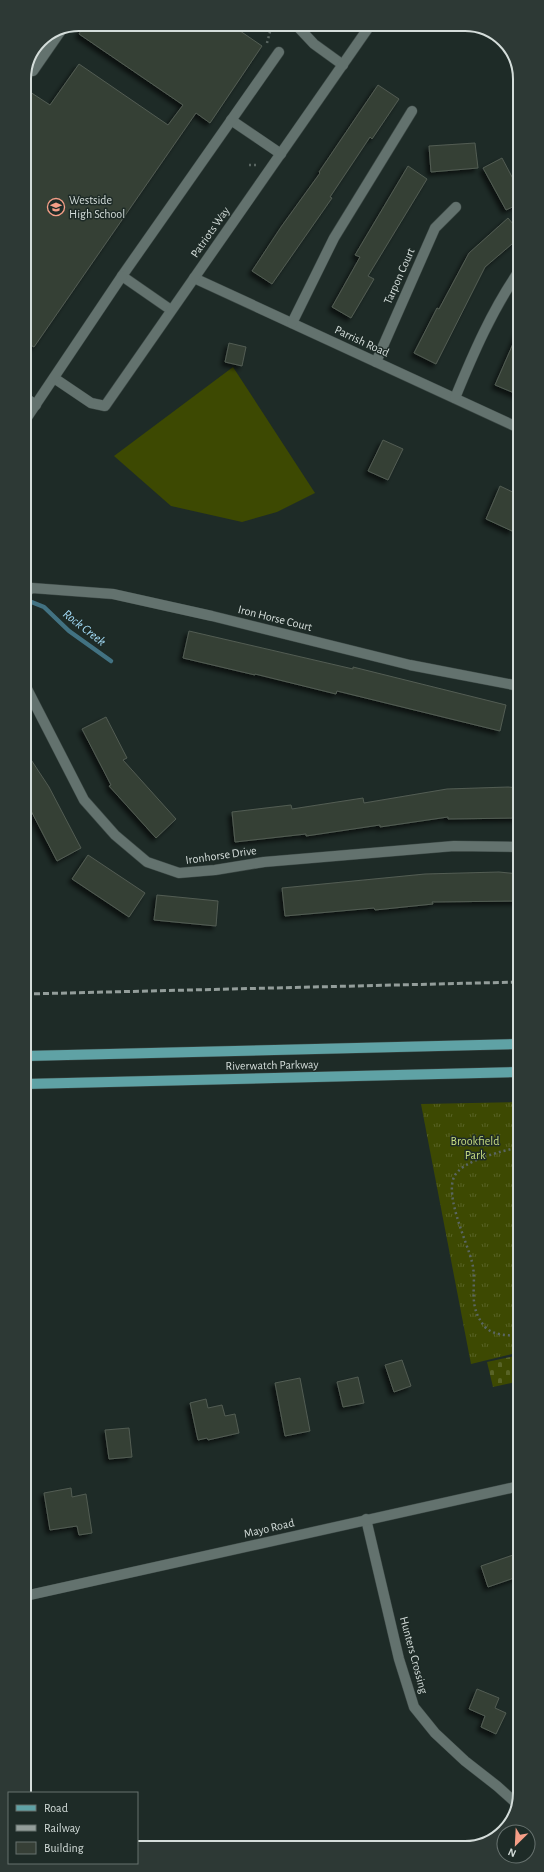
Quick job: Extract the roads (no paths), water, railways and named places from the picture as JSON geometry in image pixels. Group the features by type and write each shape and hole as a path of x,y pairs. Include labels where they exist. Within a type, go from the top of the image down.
{"main road":[{"name":"Riverwatch Parkway","path":"31,1056 513,1044"},
{"name":"Riverwatch Parkway","path":"31,1084 513,1072"}],"street":[{"path":"302,31 314,44 343,65"},
{"name":"Patriots Way","path":"54,378 91,403 105,406 366,31"},
{"path":"32,70 33,71 57,37"},
{"path":"31,412 122,276 279,52"},
{"path":"292,323 334,238 412,111"},
{"path":"230,120 281,154"},
{"name":"Tarpon Court","path":"376,362 435,228 456,207"},
{"path":"122,276 172,310"},
{"name":"Parrish Road","path":"194,278 513,425"},
{"path":"455,398 474,352 503,293 513,279"},
{"path":"31,402 36,405"},
{"name":"Iron Horse Court","path":"31,590 113,594 212,616 410,665 513,685"},
{"name":"Ironhorse Drive","path":"31,696 84,800 115,835 147,862 179,874 264,862 454,846 513,848"},
{"name":"Mayo Road","path":"31,1595 513,1488"},
{"name":"Hunters Crossing","path":"366,1519 399,1659 414,1707 436,1733 464,1761 512,1800"}],"waterway":[{"name":"Rock Creek","path":"31,602 44,607 69,631 111,661"}],"railway":[{"path":"31,994 513,982"}],"place":[{"name":"Westside High School","path":"56,207"}],"park label":[{"name":"Brookfield Park","path":"475,1148"}]}
